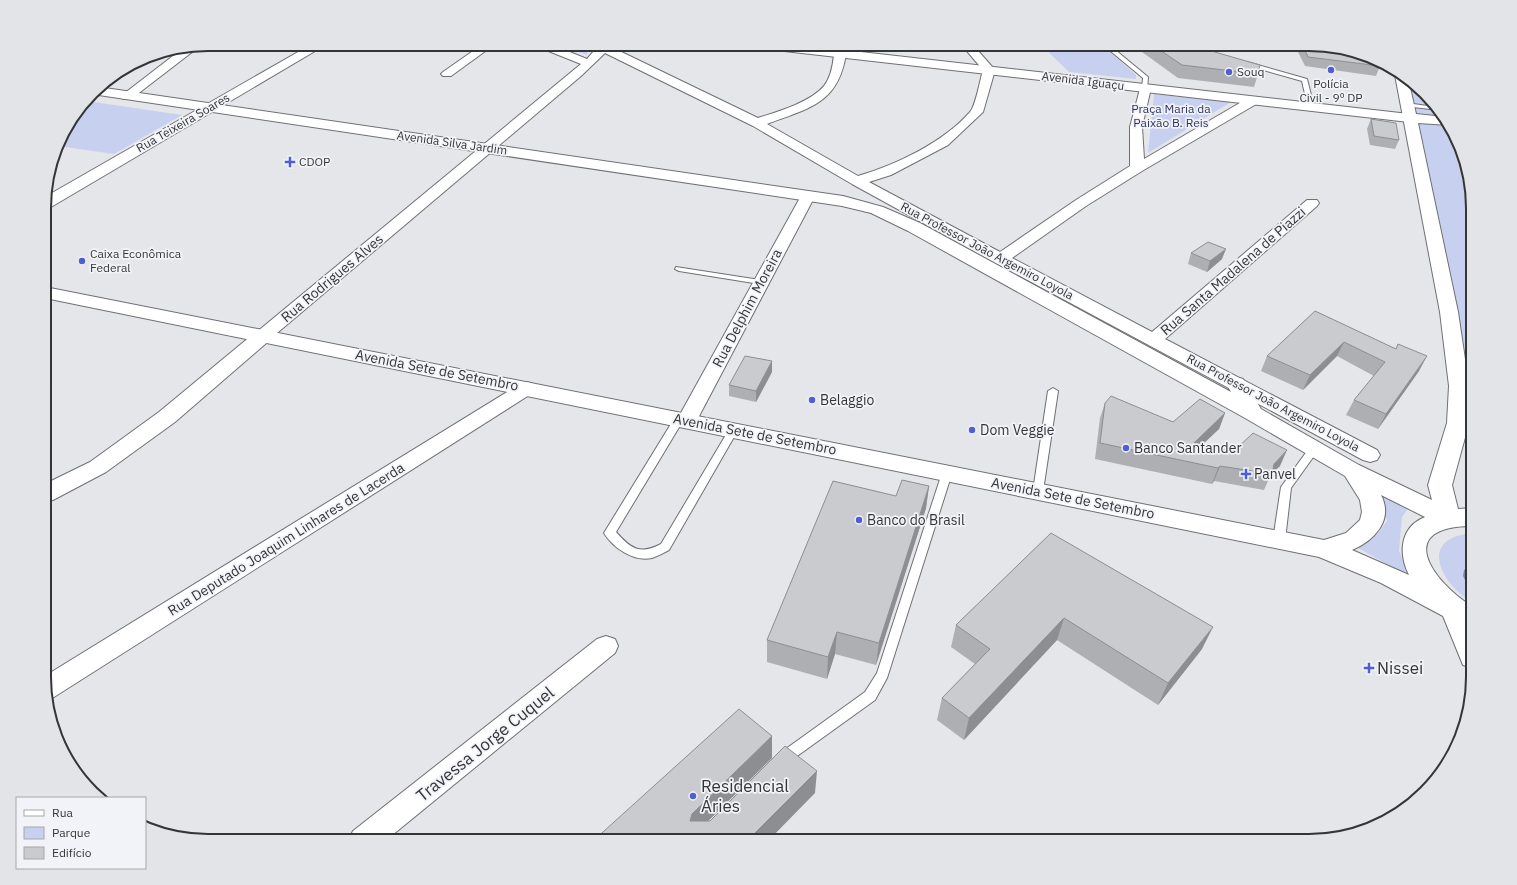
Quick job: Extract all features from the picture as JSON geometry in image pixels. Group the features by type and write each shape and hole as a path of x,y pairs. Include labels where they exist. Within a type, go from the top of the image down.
{"main road":[{"name":"Rua Teixeira Soares","path":"51,200 309,51"},
{"name":"Avenida Iguaçu","path":"827,51 840,54 1311,107 1408,112 1439,119"},
{"path":"1402,81 1449,312 1459,386 1458,423 1440,485 1448,518"},
{"name":"Avenida Silva Jardim","path":"102,92 808,196"},
{"name":"Rua Professor João Argemiro Loyola","path":"808,196 843,201 877,210 914,227 1253,413 1351,470 1448,518"},
{"path":"914,227 972,244"},
{"name":"Avenida Sete de Setembro","path":"51,293 1324,549 1390,576 1463,615"},
{"name":"Rua Rodrigues Alves","path":"51,491 105,462 167,417 264,335"},
{"path":"1236,383 1253,413"},
{"path":"1324,549 1353,541 1366,531 1373,518 1373,506 1370,494 1351,470"},
{"path":"1405,497 1426,493 1440,485"},
{"path":"1466,517 1448,518 1435,521 1424,527 1417,535 1414,545 1414,556 1418,569 1426,582 1463,615 1466,628"}],"street":[{"path":"447,74 480,51"},
{"path":"557,51 588,64"},
{"name":"Rua Rodrigues Alves","path":"264,335 485,148 588,64 600,51"},
{"name":"Rua Professor João Argemiro Loyola","path":"615,51 757,123 857,181 972,244 1370,455"},
{"path":"857,181 886,172 943,142 977,112 989,70 972,51"},
{"path":"127,96 185,52"},
{"path":"757,123 806,104 827,91 836,73 840,54"},
{"path":"1137,168 1136,127 1145,88"},
{"path":"1000,259 1081,203 1137,168 1254,100"},
{"name":"Rua Delphim Moreira","path":"683,419 808,196"},
{"name":"Rua Santa Madalena de Piazzi","path":"1153,340 1312,203"},
{"name":"Rua Deputado Joaquim Linhares de Lacerda","path":"51,685 527,388"},
{"name":"Travessa Jorge Cuquel","path":"372,834 606,646"}],"lane":[{"path":"1114,51 1146,78 1145,88"},
{"path":"1244,63 1305,80 1311,107"},
{"path":"1408,112 1432,110"},
{"path":"679,269 760,282"},
{"path":"1038,491 1053,392"},
{"path":"683,419 610,533 619,544 632,551 650,554 665,547 733,430"},
{"path":"1279,540 1286,487 1314,449"},
{"path":"772,769 783,758 870,696 883,674 947,473"}],"green space":[{"path":"576,51 588,51 587,55"},
{"path":"1047,51 1109,51 1136,75 1136,79 1069,72"},
{"path":"1404,82 1434,112 1450,138 1461,167 1466,197 1466,352 1409,118"},
{"name":"Praça Maria da Paixão B. Reis","path":"1154,94 1231,102 1148,153"},
{"path":"92,102 182,115 114,154 63,147 77,121"},
{"path":"1374,490 1410,506 1402,517 1399,551 1410,577 1358,548 1374,537 1387,521 1384,509"},
{"path":"1466,535 1466,598 1451,584 1444,573 1440,562 1440,552 1445,543 1456,537"}],"shaded area":[{"path":"1466,568 1466,582 1463,576 1464,570"}],"building":[{"path":"1161,51 1211,51 1260,65 1258,74 1182,65"},
{"path":"1305,51 1330,52 1350,56 1375,65 1308,57"},
{"path":"1371,119 1396,123 1399,140 1374,136"},
{"path":"1208,242 1226,249 1210,261 1191,253"},
{"path":"1315,311 1396,349 1398,344 1427,356 1386,414 1354,400 1385,362 1344,342 1310,375 1267,356"},
{"path":"745,356 772,361 756,391 729,385"},
{"path":"1111,396 1173,422 1200,399 1225,413 1194,443 1234,451 1253,433 1287,450 1274,464 1272,474 1220,466 1218,468 1100,443 1105,403"},
{"path":"902,480 929,486 879,643 837,632 828,657 767,640 833,481 896,496"},
{"path":"1051,533 1213,627 1168,683 1064,618 969,718 942,698 990,649 956,625"},
{"path":"739,709 772,736 692,814 690,821 710,821 785,746 817,771 754,834 601,834"}],"place":[{"name":"Polícia Civil - 9º DP","path":"1331,70"},
{"name":"Souq","path":"1229,72"},
{"name":"CDOP","path":"290,162"},
{"name":"Caixa Econômica Federal","path":"82,261"},
{"name":"Belaggio","path":"812,400"},
{"name":"Dom Veggie","path":"972,430"},
{"name":"Banco Santander","path":"1126,448"},
{"name":"Panvel","path":"1246,474"},
{"name":"Banco do Brasil","path":"859,520"},
{"name":"Nissei","path":"1369,668"},
{"name":"Residencial Áries","path":"693,796"}]}
